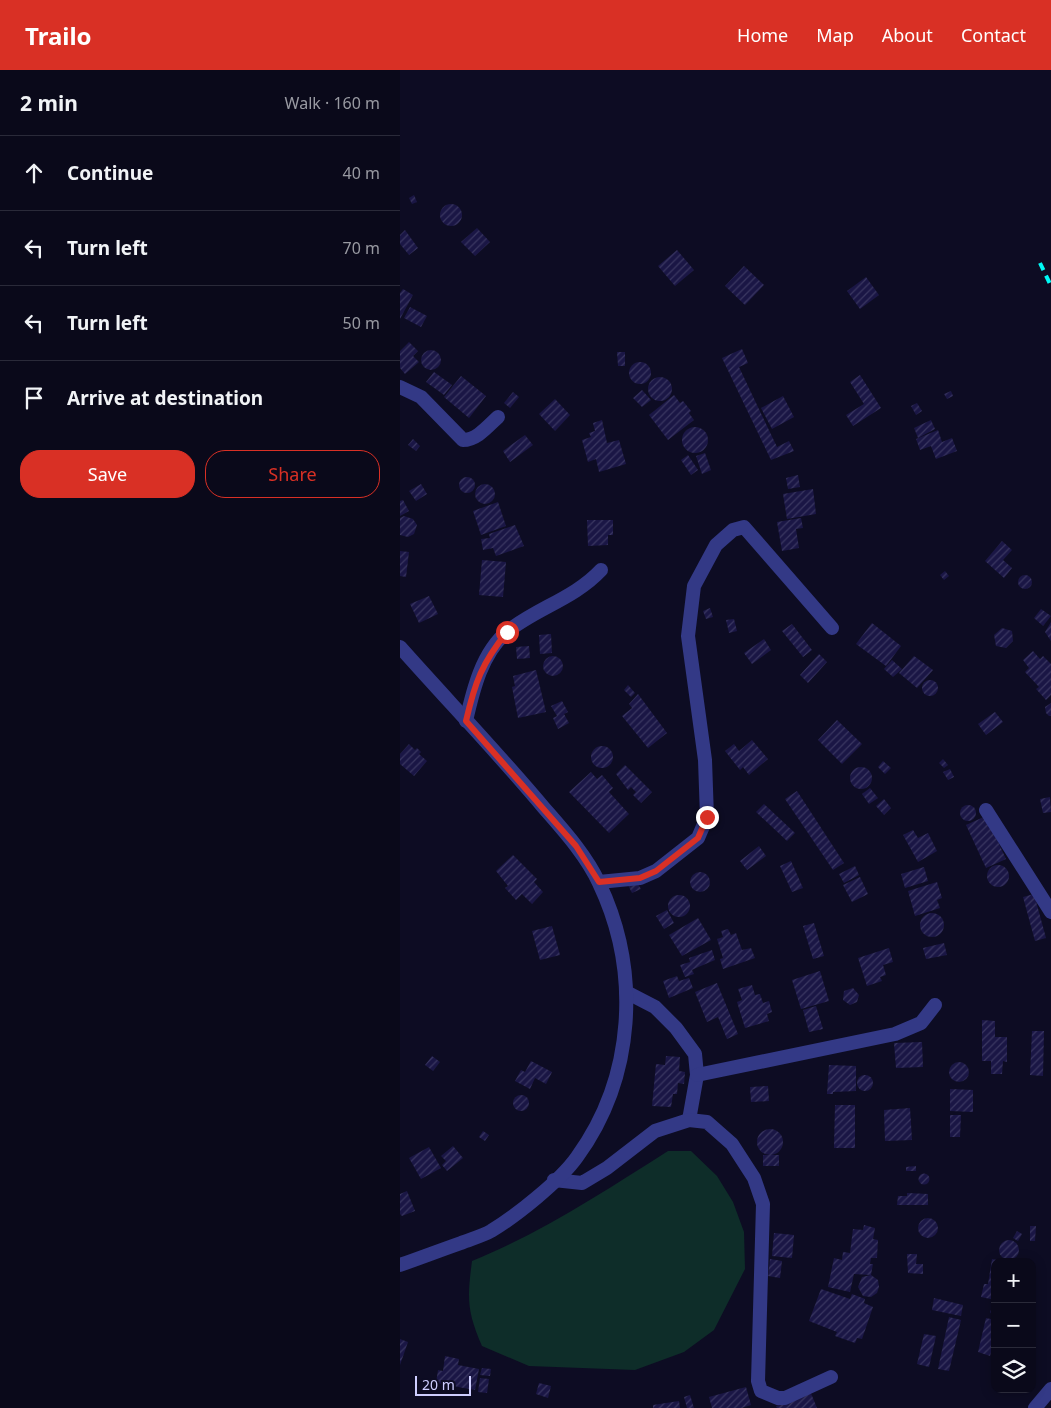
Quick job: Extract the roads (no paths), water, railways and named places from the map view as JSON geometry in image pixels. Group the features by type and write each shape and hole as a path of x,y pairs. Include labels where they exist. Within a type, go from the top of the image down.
{"street":[{"path":"400,387 421,396 463,440 469,440 477,435 498,417"},
{"path":"599,882 640,878 656,871 698,838 707,817 705,760 688,636 694,586 716,545 732,530 744,527 832,628"},
{"path":"466,721 475,682 493,649 507,632 581,588 601,570"},
{"path":"400,647 576,846 599,882 616,926 625,966 627,1022 619,1070 598,1125 576,1159 528,1205 490,1232 400,1266"},
{"path":"986,810 1051,912"},
{"path":"626,992 654,1007 676,1028 695,1054 696,1075 689,1120"},
{"path":"696,1075 895,1034 922,1023 935,1005"},
{"path":"554,1180 582,1183 607,1168 654,1131 689,1120 707,1122 732,1144 754,1178 763,1204 758,1381 761,1391 778,1398 785,1398 831,1377"},
{"path":"1035,1408 1051,1389"}],"railway":[{"path":"1040,263 1051,286"}]}
